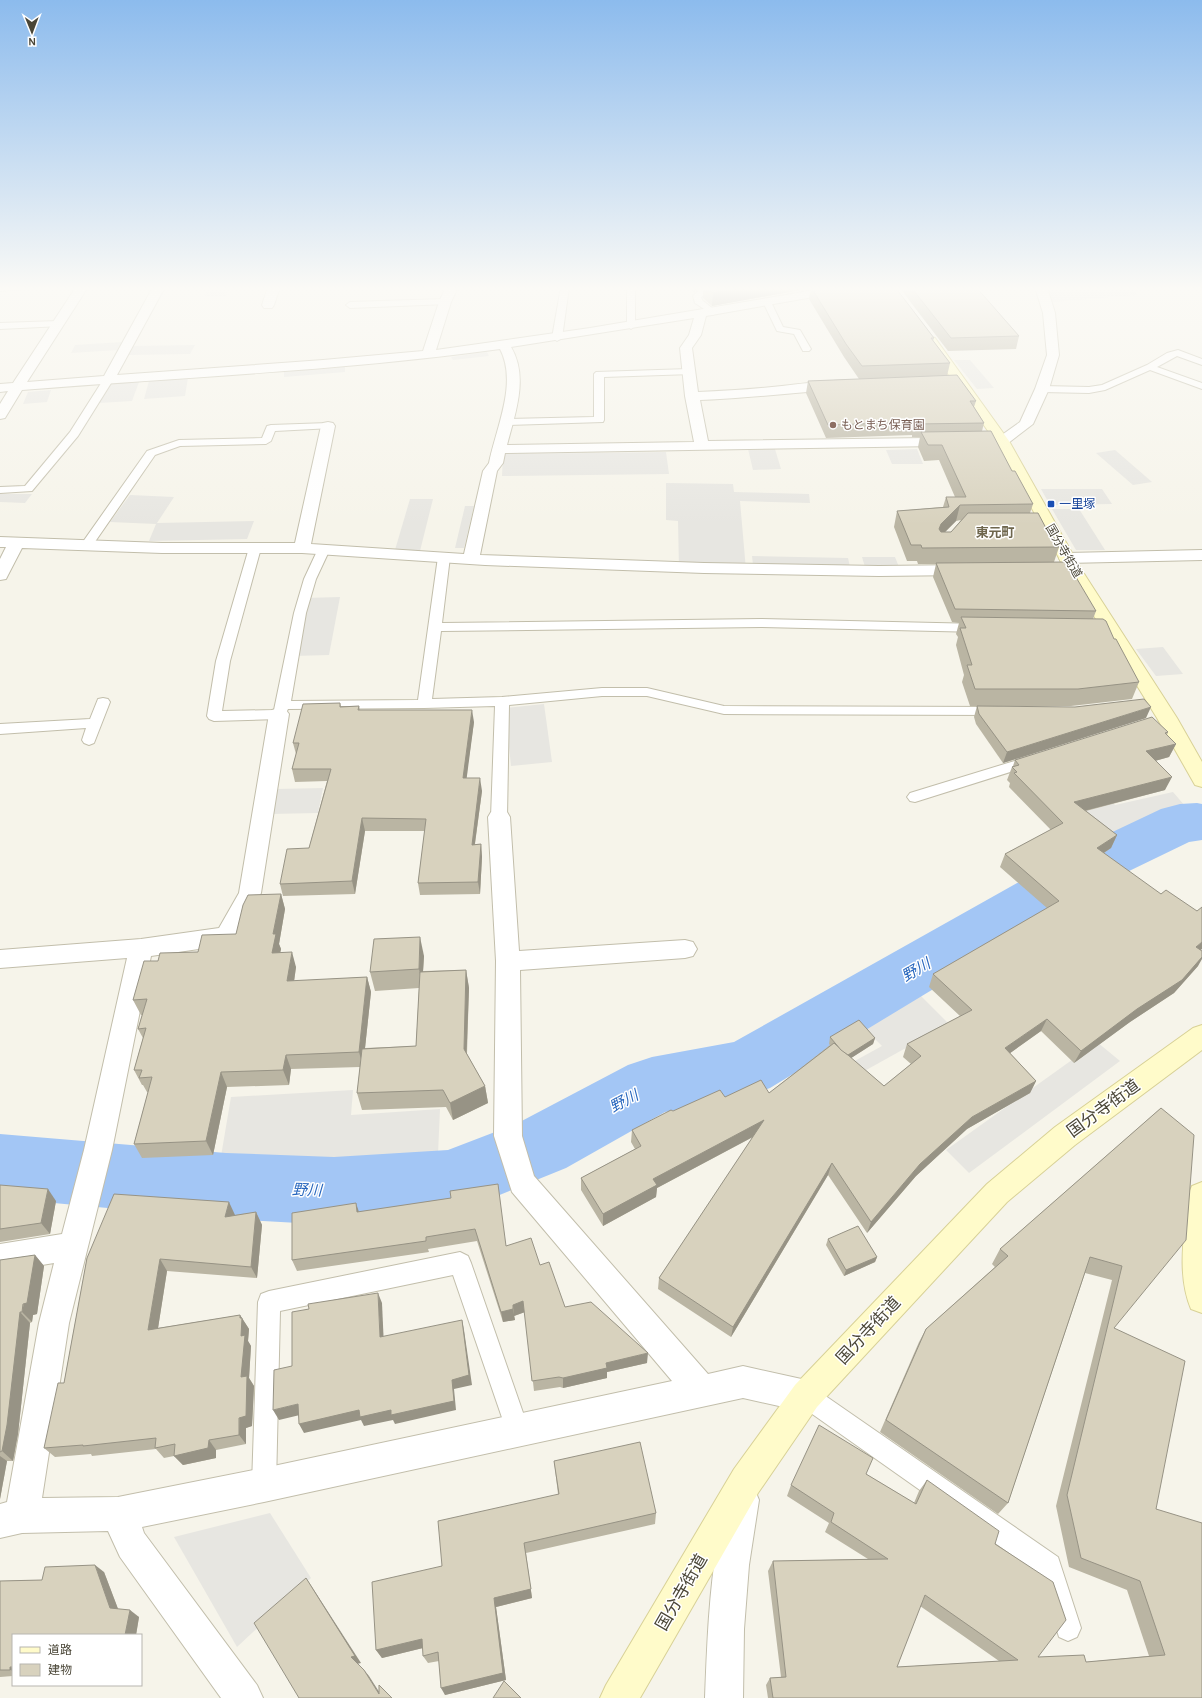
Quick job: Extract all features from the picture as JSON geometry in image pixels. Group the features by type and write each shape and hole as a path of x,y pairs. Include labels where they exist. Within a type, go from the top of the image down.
{"main road":[{"name":"国分寺街道","path":"944,366 954,383 1002,441 1041,524 1160,720 1196,761 1202,780"},
{"name":"国分寺街道","path":"619,1698 746,1481 806,1396 998,1193 1065,1136 1202,1036"},
{"path":"1202,1195 1197,1260 1202,1298"}],"street":[{"path":"0,415 31,366"},
{"path":"108,380 116,366"},
{"path":"0,388 302,366"},
{"path":"471,558 490,471 496,463 506,422 512,392 512,366"},
{"path":"688,366 692,396 702,445"},
{"path":"499,449 1002,441 1026,424 1042,390 1049,366"},
{"path":"692,396 738,394 815,387 849,387"},
{"path":"302,548 328,426"},
{"path":"0,542 162,548 302,548 444,557 712,568 878,571 980,570"},
{"path":"0,575 17,542"},
{"path":"1066,565 1202,555"},
{"path":"0,959 140,948 226,936 250,893 281,709"},
{"path":"499,817 508,961 508,1136 522,1183 701,1390"},
{"path":"140,948 91,1176 54,1323 11,1519 118,1514 264,1485 743,1382 806,1396"},
{"path":"508,961 685,949"},
{"path":"0,1258 74,1246"},
{"path":"724,1698 726,1629 731,1565 746,1481"},
{"path":"118,1514 132,1544 244,1698"}],"lane":[{"path":"1042,390 1089,390 1104,387 1150,367 1202,386"},
{"path":"506,422 599,420 599,374 689,372"},
{"path":"0,490 28,489 74,434 108,380"},
{"path":"86,546 151,453 180,443 266,441 271,428 328,426"},
{"path":"255,548 224,661 214,716 281,709 502,701 602,692 647,692 724,710 1010,712"},
{"path":"281,709 300,613 310,579 324,549"},
{"path":"424,704 444,557"},
{"path":"435,627 760,623 990,629"},
{"path":"499,817 502,701"},
{"path":"89,740 103,702"},
{"path":"0,729 95,723"},
{"path":"915,797 1049,755"},
{"path":"264,1485 269,1302 460,1263 517,1430"},
{"path":"806,1396 1049,1566 1068,1628"}],"shaded area":[{"path":"345,366 345,372 284,377 284,372"},
{"path":"959,366 975,366 994,388 977,389"},
{"path":"188,378 185,396 144,399 149,381"},
{"path":"139,382 132,401 99,403 107,384"},
{"path":"51,390 47,402 23,404 28,392"},
{"path":"748,449 775,449 781,469 753,470"},
{"path":"917,449 923,464 892,464 886,450"},
{"path":"1115,450 1152,482 1133,485 1096,453"},
{"path":"666,452 669,474 502,476 503,454"},
{"path":"666,483 733,484 734,492 809,494 810,503 740,501 746,570 679,569 678,521 666,520"},
{"path":"1041,489 1102,489 1112,504 1050,505"},
{"path":"0,494 32,494 25,503 0,502"},
{"path":"130,495 174,497 157,523 254,521 247,539 149,541 156,524 110,522"},
{"path":"410,499 433,499 420,551 395,550"},
{"path":"465,506 474,506 464,548 455,548"},
{"path":"1052,509 1079,509 1105,550 1076,550"},
{"path":"752,556 848,558 850,567 753,565"},
{"path":"862,557 895,557 899,567 865,567"},
{"path":"340,597 329,655 293,656 305,598"},
{"path":"1163,647 1183,674 1156,676 1136,649"},
{"path":"544,704 552,762 511,766 505,708"},
{"path":"1070,754 1115,805 1173,792 1191,813 1110,847 1036,762"},
{"path":"323,788 318,813 270,814 276,789"},
{"path":"915,990 949,1024 859,1074 851,1063 882,1046 861,1025"},
{"path":"1097,1042 1120,1061 969,1173 946,1150"},
{"path":"353,1090 351,1115 440,1109 438,1154 364,1172 219,1168 231,1097"},
{"path":"270,1513 311,1578 237,1647 174,1537"}],"building":[{"path":"957,375 976,401 970,401 984,423 915,424 914,422 828,425 808,381"},
{"path":"991,431 1012,471 1015,471 1033,504 960,505 941,524 939,529 941,532 951,532 968,513 1038,513 1047,530 1050,530 1059,547 922,548 921,545 911,545 897,511 949,507 946,497 966,497 942,445 928,445 921,432"},
{"path":"1067,562 1096,611 955,609 936,563"},
{"path":"961,617 1103,619 1106,621 1114,639 1116,639 1139,682 1078,689 975,689 967,665 972,665 960,628 966,628"},
{"path":"1144,699 1151,707 1007,752 979,714 977,706 1075,707"},
{"path":"340,703 340,707 359,706 358,710 472,710 463,778 480,778 472,845 481,844 478,882 418,883 426,819 362,818 352,881 280,884 287,849 309,848 331,769 292,769 299,743 293,743 303,704"},
{"path":"1152,717 1168,732 1165,733 1176,744 1146,751 1172,777 1074,802 1117,835 1097,848 1161,894 1166,890 1197,911 1202,907 1202,942 1196,947 1202,951 1202,957 1182,980 1137,1009 1081,1051 1047,1019 1005,1048 1036,1081 972,1117 920,1164 871,1222 832,1163 733,1327 659,1278 764,1120 653,1179 657,1185 603,1214 581,1178 641,1146 632,1130 671,1110 673,1111 720,1090 725,1097 761,1080 769,1093 834,1043 884,1086 921,1056 907,1044 972,1010 933,974 1059,901 1005,854 1063,823 1014,773 1017,772 1012,767 1019,765 1015,760"},
{"path":"281,894 273,934 276,934 272,953 292,952 287,981 367,977 359,1052 286,1055 283,1070 221,1072 206,1141 134,1144 152,1077 139,1078 142,1070 134,1070 146,1028 138,1029 147,999 133,1000 144,961 158,961 160,953 198,952 202,935 236,934 243,905 248,895"},
{"path":"420,937 419,969 370,972 374,939"},
{"path":"466,970 464,1049 485,1086 450,1103 443,1090 357,1093 362,1049 416,1046 420,972"},
{"path":"859,1020 875,1038 848,1055 841,1050 830,1037"},
{"path":"1161,1108 1194,1135 1186,1240 1114,1328 1185,1361 1156,1509 1202,1523 1202,1698 773,1698 770,1678 786,1677 773,1561 888,1559 831,1522 834,1513 791,1485 819,1425 873,1458 866,1474 916,1504 927,1480 999,1531 995,1544 1053,1582 1066,1620 1038,1657 1084,1655 1086,1662 1165,1655 1140,1581 1081,1558 1067,1495 1122,1266 1090,1257 1008,1503 886,1420 926,1329 1008,1256 1000,1249","holes":["925,1595 1018,1660 897,1667"]},
{"path":"498,1184 506,1246 531,1238 540,1265 549,1262 565,1307 591,1302 648,1353 606,1363 607,1368 563,1378 559,1377 532,1381 523,1301 513,1305 513,1309 501,1312 475,1229 426,1237 426,1241 292,1260 292,1213 356,1203 357,1212 451,1198 450,1191"},
{"path":"0,1185 48,1189 41,1223 0,1229"},
{"path":"114,1194 229,1202 225,1217 256,1212 251,1267 160,1259 148,1330 240,1315 240,1318 242,1318 241,1336 245,1335 241,1377 247,1376 246,1416 239,1418 239,1435 209,1440 208,1448 174,1456 175,1444 155,1448 156,1438 83,1446 44,1448 58,1383 64,1383 87,1258"},
{"path":"858,1226 877,1257 846,1270 828,1239"},
{"path":"35,1255 27,1303 23,1304 22,1312 20,1312 7,1425 2,1451 0,1452 0,1260"},
{"path":"378,1293 380,1337 462,1320 469,1375 452,1380 454,1401 391,1415 391,1410 360,1417 359,1410 299,1424 298,1404 273,1410 274,1370 292,1366 292,1312 309,1309 308,1304"},
{"path":"640,1442 656,1513 524,1543 531,1589 494,1598 503,1673 441,1688 438,1652 423,1656 422,1639 376,1650 372,1582 442,1566 438,1521 559,1494 554,1461"},
{"path":"95,1565 110,1608 130,1610 125,1634 12,1634 12,1667 10,1667 10,1670 0,1670 0,1581 42,1580 45,1567"},
{"path":"306,1578 355,1656 351,1657 364,1670 379,1694 379,1685 392,1698 299,1698 254,1623"},
{"path":"504,1681 521,1698 493,1698"}],"waterway":[{"name":"野川","path":"0,1166 226,1186 334,1191 448,1183 541,1146 652,1086 747,1068 1105,859 1180,823 1197,822"}],"place":[{"name":"もとまち保育園","path":"833,425"},
{"name":"一里塚","path":"1051,504"}],"district":[{"name":"東元町","path":"995,532"}]}
